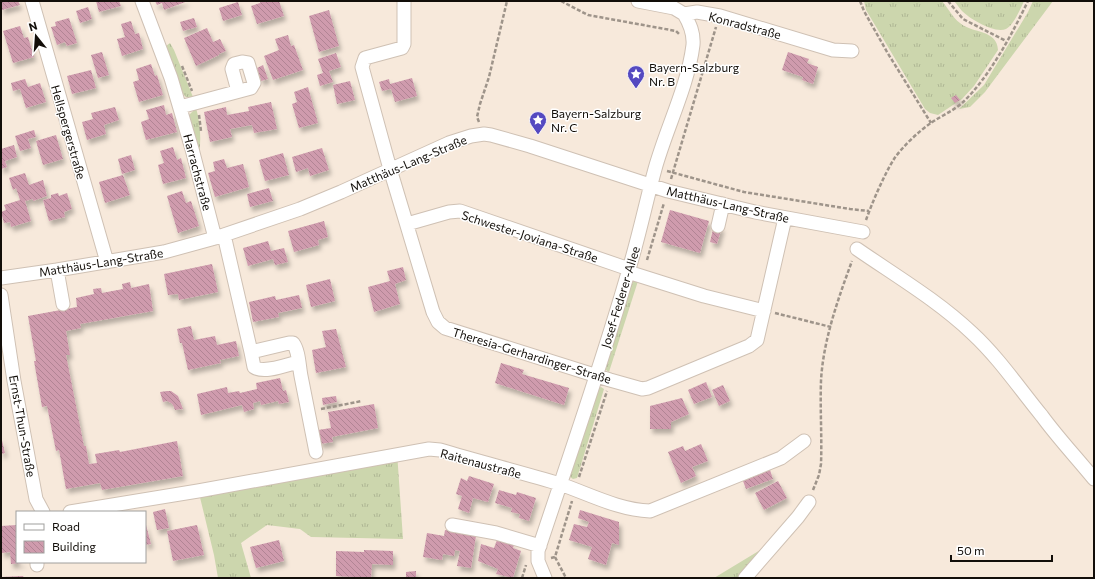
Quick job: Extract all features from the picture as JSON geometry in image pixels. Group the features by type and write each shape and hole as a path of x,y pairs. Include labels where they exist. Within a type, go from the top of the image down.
{"street":[{"name":"Hellspergerstraße","path":"32,1 107,262"},
{"name":"Harrachstraße","path":"142,1 180,106 219,237 254,367 258,370 264,370 298,362"},
{"name":"Theresia-Gerhardinger-Straße","path":"404,1 404,44 402,48 365,58 362,67 390,169 433,312 438,322 445,328 596,376 642,389 648,388 749,346 758,340 785,218"},
{"name":"Konradstraße","path":"638,1 674,8 684,14 697,12 720,16 833,50 852,51"},
{"name":"Josef-Federer-Allee","path":"545,578 538,561 538,551 629,271 655,168 690,64 693,43 692,33 684,14"},
{"path":"180,106 238,91"},
{"name":"Matthäus-Lang-Straße","path":"1,278 164,252 219,237 300,209 449,143 471,136 484,134 530,146 668,191 785,218 863,232"},
{"path":"718,226 723,204"},
{"name":"Schwester-Joviana-Straße","path":"407,224 449,212 460,211 704,296 764,311"},
{"path":"857,249 926,295 972,332 997,358 1042,417 1094,479"},
{"path":"57,270 63,304"},
{"name":"Ernst-Thun-Straße","path":"1,295 14,380 36,499 41,511"},
{"path":"251,352 289,343 293,343 295,346 316,452"},
{"name":"Raitenaustraße","path":"76,511 192,492 429,449 440,450 560,484 618,505 642,511 650,511 781,458 804,441"},
{"path":"745,578 798,517 809,502"},
{"path":"452,525 496,533 540,546"}],"path":[{"path":"484,134 477,117 489,77 508,1"},
{"path":"561,1 588,15 676,32 679,35"},
{"path":"860,1 883,45 930,123"},
{"path":"948,1 963,18 1006,41"},
{"path":"1016,25 1028,1"},
{"path":"655,168 744,192 869,211"},
{"path":"764,311 830,326"},
{"path":"308,411 362,402"},
{"path":"555,557 566,578"}],"green space":[{"path":"864,1 942,1 957,21 971,29 989,35 993,38 997,43 998,50 974,86 962,99 938,115 930,113 925,109 866,10"},
{"path":"954,1 1024,1 1009,27 1001,30 989,28 977,22 962,11"},
{"path":"1033,1 1053,1 985,92 970,107 959,109 984,85 1028,12"},
{"path":"170,43 193,97 186,97 183,94 166,48 166,46"},
{"path":"196,108 200,133 199,158 189,121 189,115"},
{"path":"630,279 638,281 609,372 606,370 604,364"},
{"path":"601,387 604,389 577,478 573,479 569,474 596,389"},
{"path":"397,452 403,539 311,537 300,529 267,525 241,543 251,578 218,578 197,485 255,474"},
{"path":"775,541 741,578 714,578"}],"building":[{"path":"1,1 18,1 20,5 2,10"},
{"path":"96,1 119,1 121,6 99,12"},
{"path":"155,1 188,1 164,10 162,3 157,5"},
{"path":"261,1 279,1 284,16 257,24 251,6 260,3"},
{"path":"238,2 242,15 223,21 219,8"},
{"path":"88,7 92,19 80,23 76,11"},
{"path":"329,10 339,46 319,52 309,16"},
{"path":"69,18 77,43 67,46 65,42 57,45 51,27 56,26 55,22"},
{"path":"194,18 197,27 183,31 180,22"},
{"path":"131,21 135,34 139,33 143,49 122,56 117,39 125,37 121,24"},
{"path":"20,26 24,38 28,37 34,57 13,63 3,31"},
{"path":"207,28 213,42 220,39 226,51 196,66 184,38"},
{"path":"288,35 291,46 294,45 303,70 273,80 264,56 279,50 275,39"},
{"path":"102,52 109,75 98,78 91,55"},
{"path":"788,52 809,59 807,63 818,67 813,84 802,80 803,77 782,70"},
{"path":"336,53 341,67 329,71 333,82 320,86 317,75 323,73 318,59"},
{"path":"151,64 155,76 157,75 163,95 139,102 133,82 139,80 136,69"},
{"path":"263,65 268,79 261,81 257,68"},
{"path":"91,70 96,88 72,94 67,76"},
{"path":"412,78 417,96 395,102 391,89 382,91 379,82 389,79 390,84"},
{"path":"25,79 28,87 40,83 46,102 26,108 20,89 13,91 11,83"},
{"path":"350,81 355,100 337,104 333,85"},
{"path":"308,87 318,123 299,128 292,104 297,102 294,92"},
{"path":"956,95 960,100 955,103 951,98"},
{"path":"271,102 277,129 254,133 252,125 230,129 232,137 210,142 204,112 226,107 227,115 249,111 248,107"},
{"path":"164,105 166,115 172,113 177,132 146,140 141,122 149,119 146,110"},
{"path":"115,107 119,120 104,125 106,134 87,140 82,122 93,119 91,113"},
{"path":"34,130 36,137 28,139 31,148 20,151 15,136"},
{"path":"56,135 63,159 43,165 36,141"},
{"path":"14,145 17,157 5,161 7,167 1,169 1,149"},
{"path":"173,147 177,160 181,158 186,178 163,184 158,165 164,163 160,151"},
{"path":"322,148 329,170 310,176 308,168 296,172 292,157"},
{"path":"283,153 289,175 265,181 259,160"},
{"path":"131,155 135,170 122,174 118,159"},
{"path":"224,159 227,168 243,164 249,187 215,197 208,173 215,171 213,162"},
{"path":"25,173 29,185 43,180 47,196 33,201 33,199 25,201 31,221 11,227 10,222 4,223 1,212 6,210 4,205 20,200 16,188 13,190 9,178"},
{"path":"123,175 130,195 105,203 99,182"},
{"path":"269,188 273,201 250,207 247,194"},
{"path":"182,191 186,203 191,201 199,226 178,233 167,196"},
{"path":"58,193 59,196 67,193 72,209 64,212 65,217 49,221 43,200 51,198 51,195"},
{"path":"670,210 709,221 700,253 661,242"},
{"path":"324,221 328,237 318,240 319,245 294,252 288,231"},
{"path":"714,225 722,227 717,244 710,242"},
{"path":"268,241 271,251 284,248 288,262 275,265 273,259 248,266 243,248"},
{"path":"212,264 218,292 179,300 178,294 168,295 164,274"},
{"path":"403,267 406,280 395,284 400,304 374,312 368,287 390,281 387,271"},
{"path":"330,279 335,301 311,307 306,285"},
{"path":"130,282 131,288 149,284 153,311 80,324 81,328 66,331 70,355 66,355 84,446 86,446 89,464 97,463 95,454 119,450 120,452 177,441 183,476 102,490 100,483 66,489 59,450 56,451 47,406 42,407 28,316 77,307 76,298 94,294 93,289 101,288 102,293 123,289 122,284"},
{"path":"299,295 302,308 278,313 279,317 253,322 249,302 275,296 276,300"},
{"path":"191,326 194,340 215,336 217,345 236,341 239,356 220,360 221,363 188,370 182,343 180,343 177,329"},
{"path":"336,329 346,367 316,373 312,350 326,347 322,331"},
{"path":"501,363 524,370 522,374 569,388 564,405 495,383"},
{"path":"280,378 283,391 286,390 289,402 279,404 278,401 261,405 260,401 253,403 254,409 244,412 242,405 201,415 197,394 227,387 228,393 239,391 240,393 257,389 256,383"},
{"path":"706,382 712,397 694,404 688,390"},
{"path":"723,385 730,401 719,406 712,390"},
{"path":"171,391 178,396 183,409 175,410 171,403 167,401 163,402 160,392"},
{"path":"336,396 337,402 323,405 322,398"},
{"path":"682,398 689,414 671,422 671,429 650,429 650,406"},
{"path":"374,404 378,428 332,437 333,442 320,444 318,430 331,428 328,412"},
{"path":"1,436 5,453 1,454"},
{"path":"701,444 708,461 692,467 696,476 681,483 668,452 683,446 685,451"},
{"path":"770,470 773,479 746,489 743,481"},
{"path":"469,476 494,484 488,502 473,498 469,513 458,509 462,496 456,494 461,478 467,481"},
{"path":"778,481 787,498 764,510 755,493"},
{"path":"499,490 516,495 517,492 536,498 529,521 519,518 520,514 511,512 512,508 495,503"},
{"path":"165,509 169,528 157,530 153,512"},
{"path":"580,510 619,522 619,545 612,543 606,565 588,559 592,547 569,540 574,524 587,527 589,522 578,518"},
{"path":"16,525 16,563 23,563 11,564 10,552 2,553 1,526"},
{"path":"146,525 151,544 146,545"},
{"path":"197,525 204,555 173,561 167,531"},
{"path":"445,530 476,536 471,568 457,566 460,551 455,550 454,556 443,554 442,560 423,557 427,533 444,536"},
{"path":"279,540 284,561 256,568 250,547"},
{"path":"497,540 514,545 513,548 521,551 513,578 496,574 498,569 478,561 481,544 494,548"},
{"path":"364,550 393,551 393,565 372,564 371,578 336,576 336,551 364,552"},
{"path":"416,571 416,578 406,578 406,572"},
{"path":"23,576 24,578 1,578 1,577"}],"place":[{"name":"Bayern-Salzburg Nr. B","path":"636,89"},
{"name":"Bayern-Salzburg Nr. C","path":"538,135"}]}
